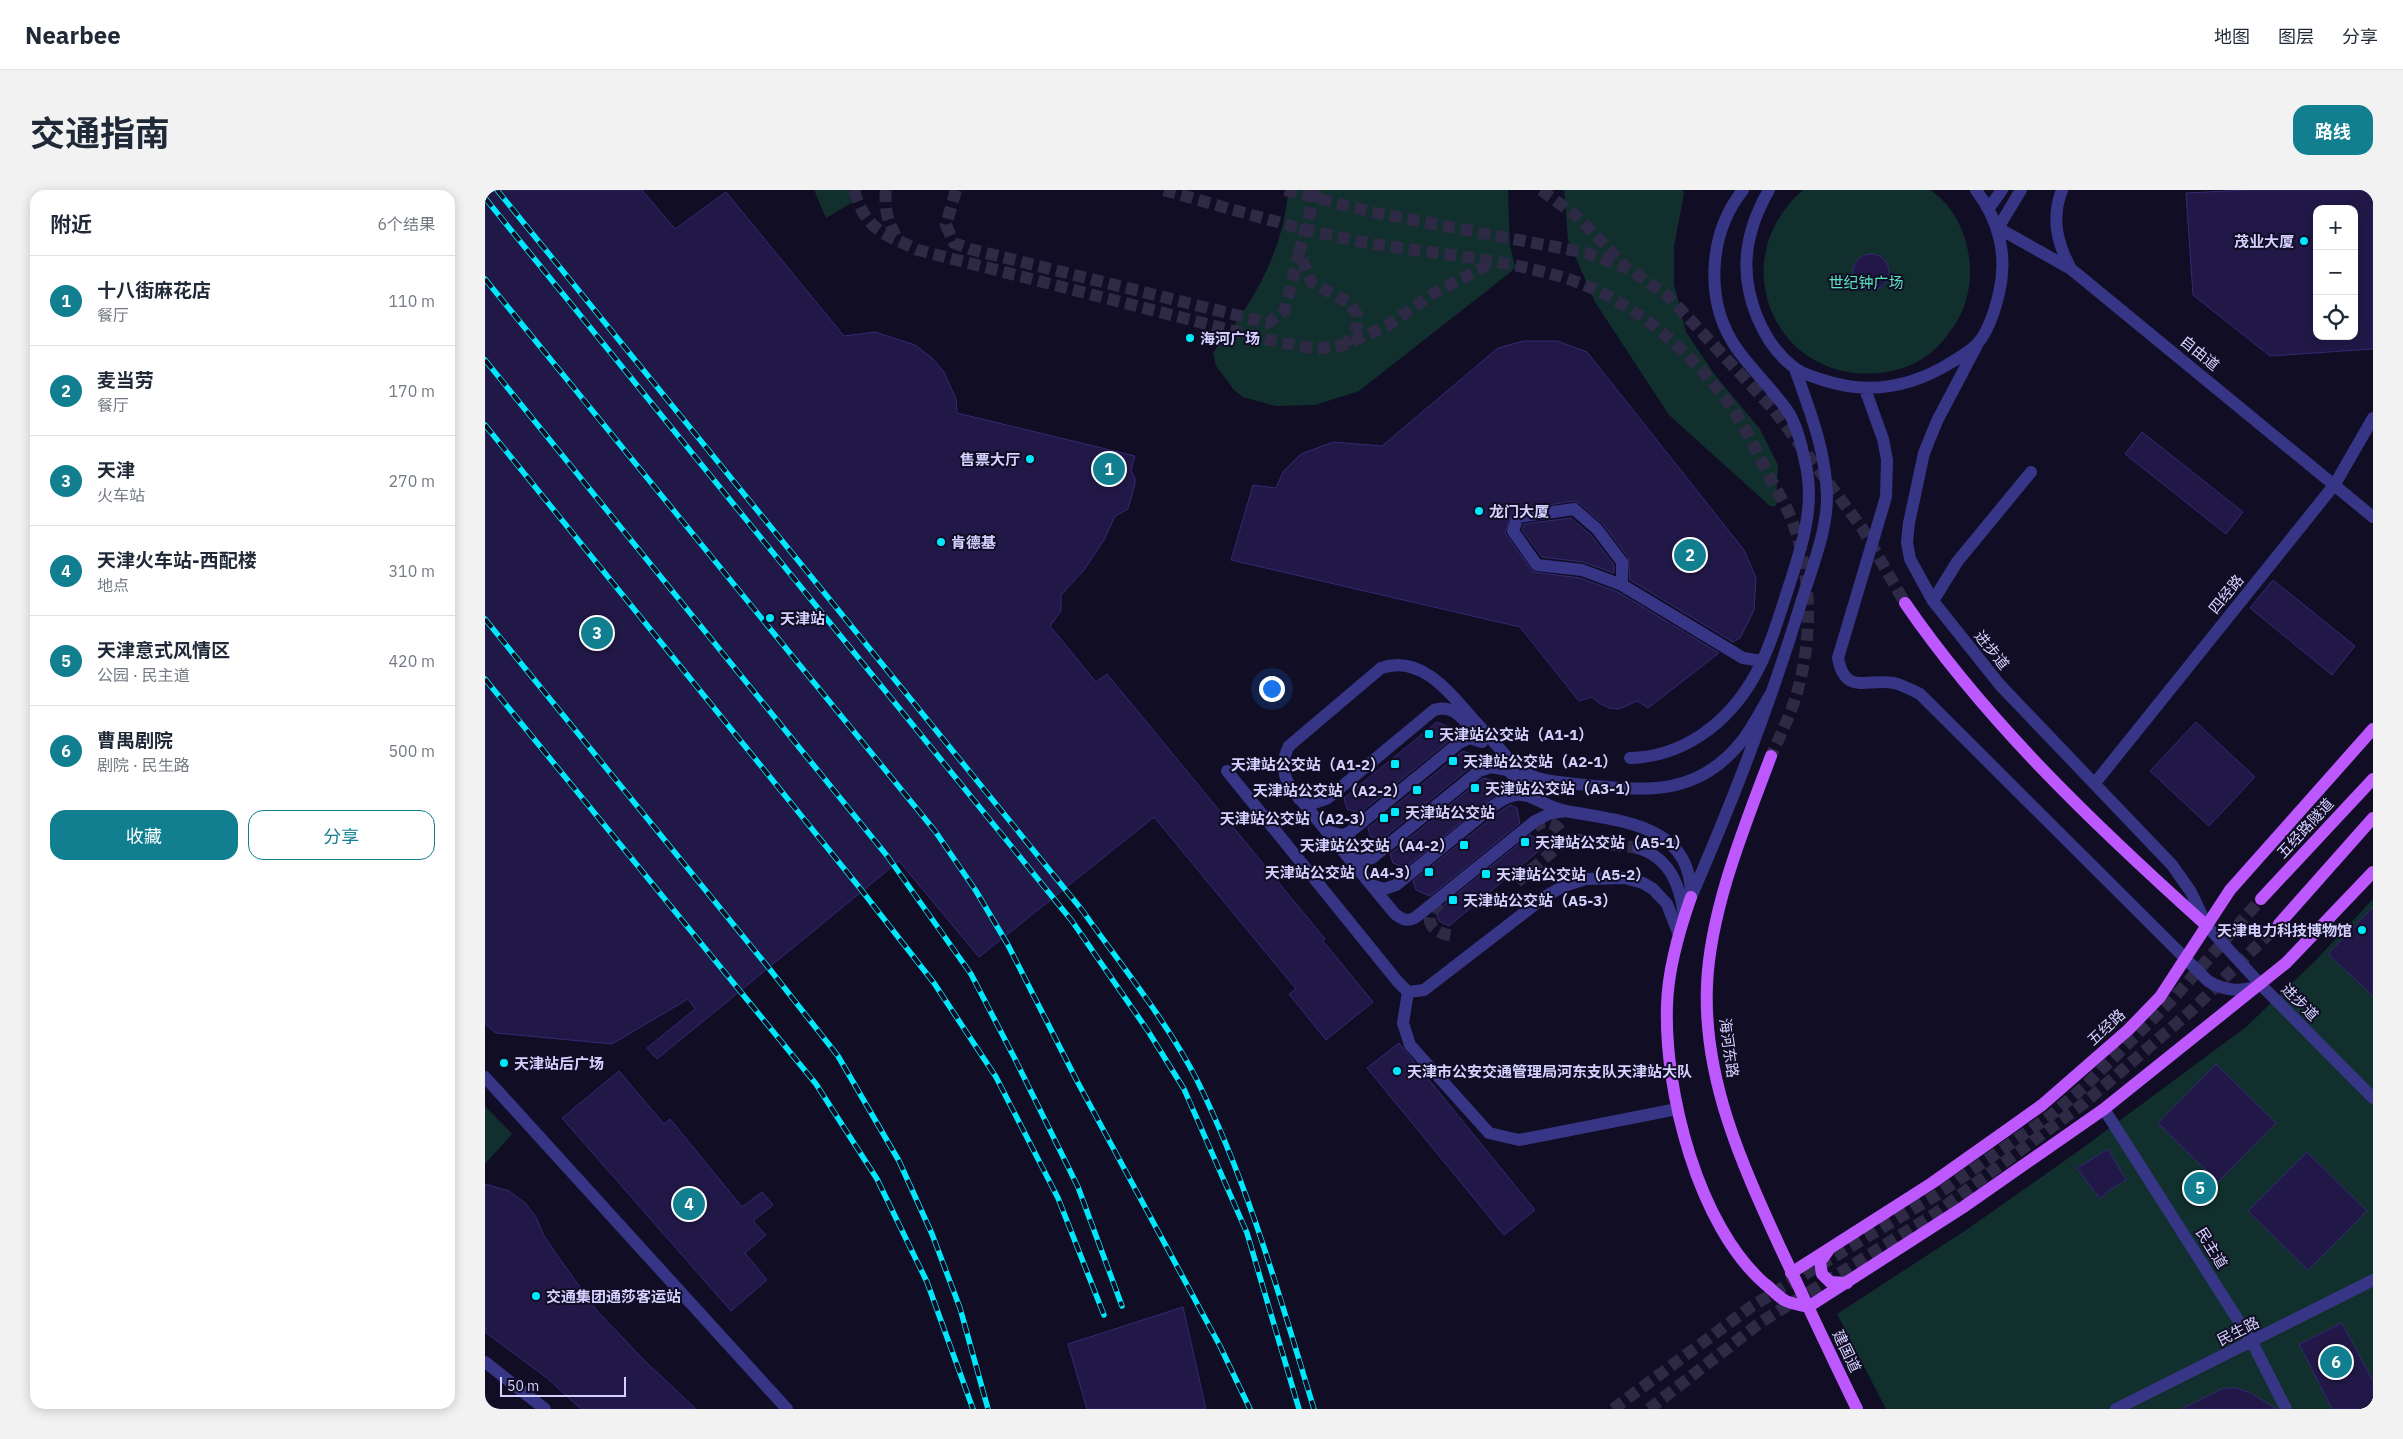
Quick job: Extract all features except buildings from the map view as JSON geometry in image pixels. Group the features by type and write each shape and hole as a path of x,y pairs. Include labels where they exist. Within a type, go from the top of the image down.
{"main road":[{"name":"进步道","path":"1905,603 1949,665 2005,731 2141,867 2207,926"},
{"name":"五经路","path":"1791,1273 1932,1183 2042,1105 2128,1030 2160,997 2187,959 2230,890 2373,729"},
{"name":"海河东路","path":"1771,756 1748,816 1716,923 1707,977 1708,1015 1715,1070 1726,1118 1744,1168 1808,1307"},
{"name":"五经路隧道","path":"2261,899 2373,780"},
{"path":"2279,924 2373,818"},
{"path":"1691,898 1679,935 1669,982 1667,1004 1670,1057 1677,1109 1687,1146 1709,1204 1735,1250 1757,1277 1785,1300 1808,1307 1961,1208 2104,1108 2189,1039 2261,985 2286,963 2373,872"},
{"path":"1829,1250 1820,1262 1821,1274 1830,1282 1847,1282"},
{"name":"建国道","path":"1808,1307 1857,1409"}],"street":[{"path":"1630,758 1650,758 1688,745 1708,730 1739,699 1762,661 1782,607 1808,514 1807,472 1797,433 1788,411 1736,348 1723,325 1717,306 1715,287 1716,250 1728,214 1743,190"},
{"path":"1769,190 1759,210 1749,241 1747,254 1748,278 1754,308 1762,329 1776,350 1795,369 1839,386 1865,389 1889,387 1924,377 1957,359 1977,345"},
{"path":"1976,190 1989,208 1999,228"},
{"path":"1989,208 2002,190"},
{"path":"1999,228 2021,190"},
{"path":"2062,190 2057,203 2057,227 2060,249 2071,269"},
{"name":"自由道","path":"1999,228 2071,269 2373,516"},
{"name":"进步道","path":"1999,228 2003,273 1995,309 1937,421 1924,453 1909,523 1907,542 1910,559 1933,601 2000,686 2172,865 2191,892 2207,926 2261,985 2373,1098"},
{"path":"1691,898 1742,777 1817,550 1827,498 1820,442 1795,369"},
{"path":"1865,389 1883,439 1887,460 1886,497 1838,658 1840,671 1848,681 1861,684 1892,683 1919,694 2208,981 2221,988 2245,990 2261,985"},
{"name":"四经路","path":"2095,783 2335,484 2373,418"},
{"path":"1933,601 1957,562 2031,472"},
{"path":"1622,585 1622,562 1597,529 1574,509 1518,517 1513,531 1537,566 1582,570 1622,585 1743,658 1762,661"},
{"path":"1566,811 1551,813 1535,821 1410,921 1401,919 1395,914 1299,799 1286,780 1283,760 1289,746 1381,668 1388,666 1409,667 1435,678 1453,695 1514,765 1524,773 1553,782 1621,788 1663,788 1678,785 1703,774 1724,760 1743,741 1770,695"},
{"path":"1299,799 1314,803 1328,798 1428,715 1441,708 1453,710 1459,715 1534,799"},
{"path":"1326,831 1342,835 1350,832 1459,743 1470,738 1483,742"},
{"path":"1348,857 1360,861 1372,858 1479,771 1491,767 1507,770"},
{"path":"1227,771 1408,992"},
{"path":"1371,885 1384,889 1395,886 1506,796 1522,794 1566,811 1605,816 1634,824 1661,836 1677,853 1688,873 1691,898"},
{"path":"1638,848 1660,858 1668,869 1679,890 1684,918"},
{"path":"1408,992 1425,990 1553,891 1586,879 1625,878 1643,883 1653,889 1667,904 1679,935"},
{"path":"1408,992 1403,1023 1411,1045 1489,1133 1519,1140 1677,1109"},
{"path":"485,1077 787,1409"},
{"name":"民主道","path":"2104,1108 2252,1342 2287,1409"},
{"name":"民生路","path":"2116,1409 2373,1280"},
{"path":"485,1362 545,1409"}],"green space":[{"path":"814,190 859,190 853,202 826,218"},
{"path":"1288,190 1508,190 1510,246 1515,266 1512,271 1359,391 1315,405 1276,406 1243,397 1234,390 1216,366 1213,353 1243,313 1270,263 1282,227"},
{"path":"1564,190 1683,190 1684,194 1674,246 1674,284 1686,332 1715,375 1760,429 1778,465 1776,506 1770,506 1669,415 1595,302 1568,240"},
{"name":"世纪钟广场","path":"1803,190 1930,190 1948,207 1961,228 1968,251 1970,275 1968,294 1958,320 1941,343 1929,354 1909,366 1894,371 1848,372 1816,361 1790,341 1773,314 1764,284 1766,251 1778,219"},
{"path":"2373,899 2373,1409 1886,1409 1837,1314 1969,1228 2084,1147 2246,1027 2316,960"},
{"path":"485,1106 512,1134 485,1164"}],"tunnel":[{"path":"854,190 864,214 877,229 918,250 1269,340 1316,349 1344,345 1387,326 1431,295 1493,262"},
{"path":"886,190 888,217 899,241"},
{"path":"956,190 946,225 954,243 970,249 1268,323 1285,310 1299,253"},
{"path":"1164,190 1265,219 1342,238 1492,261 1565,278 1589,287 1635,312 1677,346 1696,364 1729,404 1750,438 1788,510 1804,565 1807,587 1808,631 1802,675 1794,704 1771,756"},
{"path":"1285,190 1372,212 1587,253 1629,269 1669,297 1774,410 1862,528 1905,603"},
{"path":"1316,190 1299,253 1312,283 1350,303 1357,315 1356,331 1346,343"},
{"path":"1541,190 1577,216 1625,266"},
{"path":"1534,827 1546,822 1554,824 1563,835 1560,845"},
{"path":"1517,882 1560,845 1574,839 1638,848"},
{"path":"1613,1409 1752,1306 1935,1196 2050,1116 2086,1085 2170,1002 2261,899"},
{"path":"1440,903 1431,915 1431,925 1446,935 1454,936"},
{"path":"1649,1409 1761,1322 1933,1215 2083,1104 2192,1010 2279,924"}],"railway":[{"path":"497,190 1082,910 1143,993 1185,1058 1216,1120 1262,1242 1314,1409"},
{"path":"485,198 1072,921 1148,1031 1184,1089 1247,1233 1299,1409"},
{"path":"485,279 935,831 976,891 1008,945 1077,1081 1220,1346 1250,1409"},
{"path":"485,360 888,857 971,974 1078,1187 1122,1306"},
{"path":"485,425 859,887 934,983 996,1077 1058,1198 1104,1315"},
{"path":"485,619 838,1056 899,1161 932,1234 960,1308 988,1409"},
{"path":"485,679 816,1084 877,1179 927,1282 973,1409"}],"place":[{"name":"茂业大厦","path":"2304,241"},
{"name":"海河广场","path":"1190,338"},
{"name":"售票大厅","path":"1030,459"},
{"name":"十八街麻花店","path":"1109,469"},
{"name":"龙门大厦","path":"1479,511"},
{"name":"肯德基","path":"941,542"},
{"name":"麦当劳","path":"1690,555"},
{"name":"天津站","path":"770,618"},
{"name":"天津","path":"597,633"},
{"name":"天津站公交站（A1-1）","path":"1429,734"},
{"name":"天津站公交站（A2-1）","path":"1453,761"},
{"name":"天津站公交站（A1-2）","path":"1395,764"},
{"name":"天津站公交站（A3-1）","path":"1475,788"},
{"name":"天津站公交站（A2-2）","path":"1417,790"},
{"name":"天津站公交站","path":"1395,812"},
{"name":"天津站公交站（A2-3）","path":"1384,818"},
{"name":"天津站公交站（A5-1）","path":"1525,842"},
{"name":"天津站公交站（A4-2）","path":"1464,845"},
{"name":"天津站公交站（A4-3）","path":"1429,872"},
{"name":"天津站公交站（A5-2）","path":"1486,874"},
{"name":"天津站公交站（A5-3）","path":"1453,900"},
{"name":"天津电力科技博物馆","path":"2362,930"},
{"name":"天津站后广场","path":"504,1063"},
{"name":"天津市公安交通管理局河东支队天津站大队","path":"1397,1071"},
{"name":"天津意式风情区","path":"2200,1188"},
{"name":"天津火车站-西配楼","path":"689,1204"},
{"name":"交通集团通莎客运站","path":"536,1296"},
{"name":"曹禺剧院","path":"2336,1362"}]}
